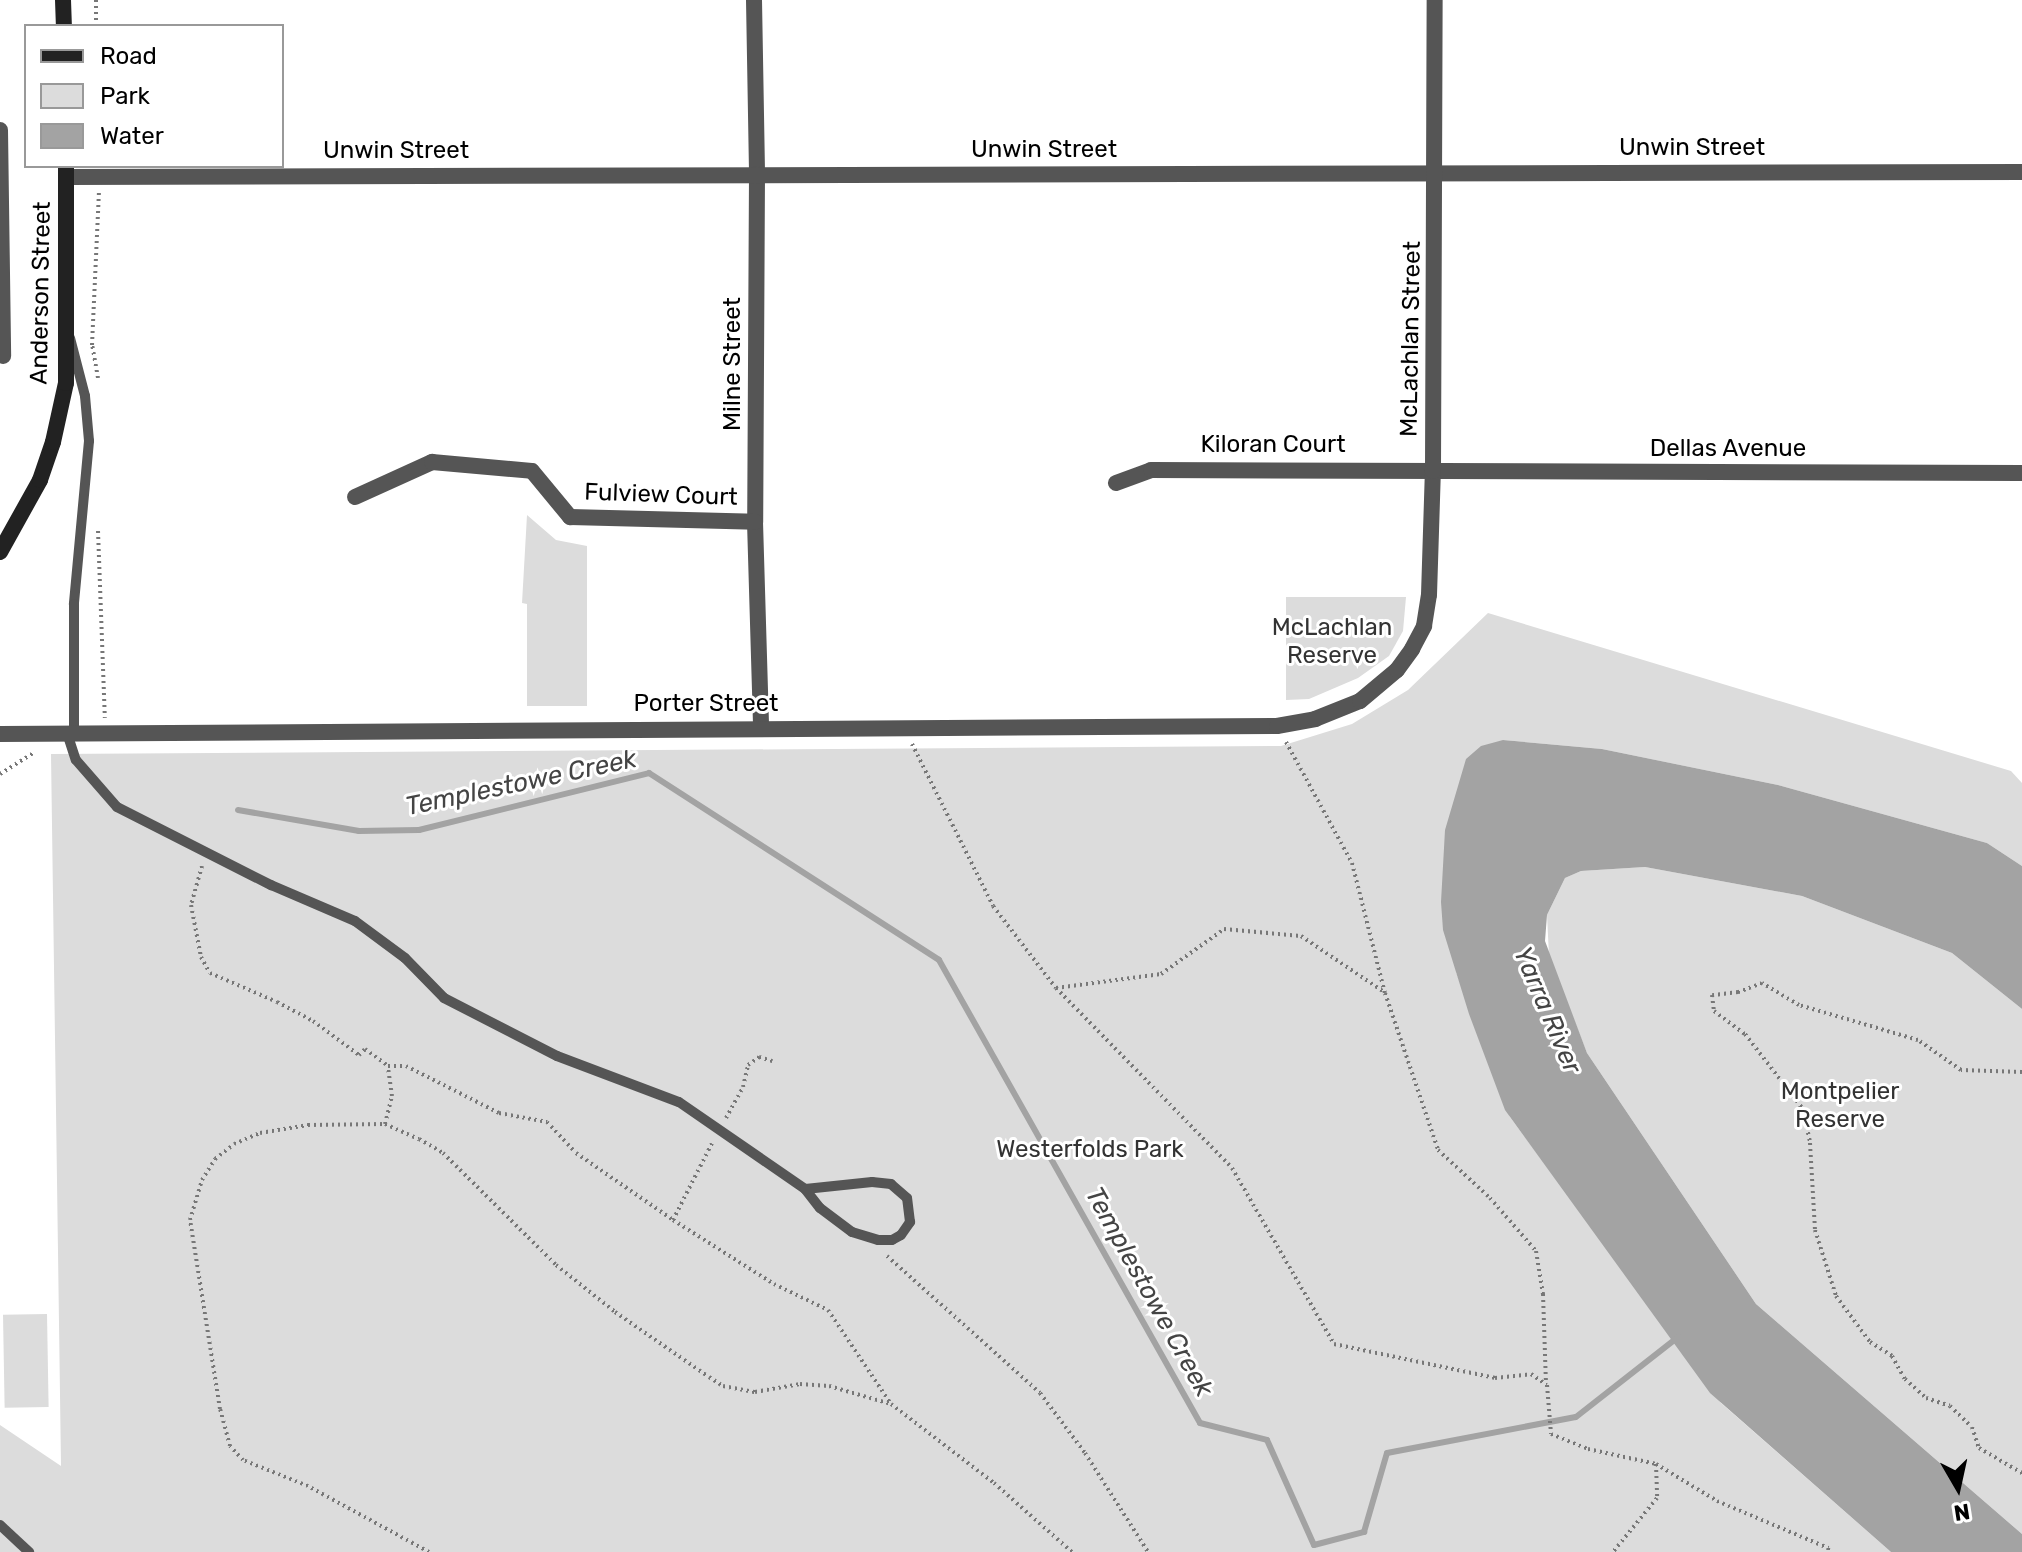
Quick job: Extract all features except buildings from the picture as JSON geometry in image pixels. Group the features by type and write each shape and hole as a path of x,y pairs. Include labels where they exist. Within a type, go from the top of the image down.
{"main road":[{"path":"63,0 64,24"},
{"name":"Anderson Street","path":"0,552 40,480 53,442 66,383 66,172"}],"street":[{"name":"Milne Street","path":"754,0 757,174 755,522 761,729"},
{"name":"McLachlan Street","path":"1397,670 1424,626 1429,595 1433,471 1435,0"},
{"name":"Anderson Street","path":"0,130 3,356"},
{"name":"Unwin Street","path":"66,172 2022,172"},
{"name":"Fulview Court","path":"355,497 432,462 532,471 570,517 755,522"},
{"name":"Kiloran Court","path":"1116,483 1151,470 1433,471"},
{"name":"Dellas Avenue","path":"1433,471 2022,473"},
{"name":"Porter Street","path":"0,734 1277,726 1342,710 1379,687 1397,670"}],"lane":[{"path":"68,332 82,380 88,426 66,733 76,760 117,807 206,854 355,921 405,958 444,998 557,1056 679,1102 805,1189 831,1218 864,1236 886,1241 901,1235 910,1222 910,1209 901,1190 878,1181 805,1189"},
{"path":"0,1525 29,1552"}],"path":[{"path":"96,0 96,24"},
{"path":"1277,726 1352,863 1385,993 1438,1150 1490,1198 1536,1251 1543,1294 1551,1434 1588,1449 1656,1464 1717,1501 1828,1548 1829,1552"},
{"path":"904,728 993,906 1056,988 1232,1168 1334,1344 1495,1378 1531,1374 1547,1385"},
{"path":"0,774 21,764 66,733"},
{"path":"206,854 191,905 201,957 210,973 313,1021 359,1055 365,1049 388,1066 406,1066 499,1113 547,1122 576,1153 673,1220 774,1284 828,1310 891,1404 994,1483 1072,1552"},
{"path":"1056,988 1161,974 1224,929 1301,936 1385,993"},
{"path":"2022,1072 1961,1070 1918,1040 1799,1005 1762,983 1738,992 1712,995 1714,1011 1745,1034 1803,1109 1810,1143 1815,1230 1836,1296 1870,1342 1892,1356 1905,1379 1926,1398 1950,1406 1972,1427 1979,1448 2006,1467 2022,1473"},
{"path":"385,1124 392,1096 388,1066"},
{"path":"429,1552 308,1486 243,1460 230,1446 220,1409 190,1220 202,1180 215,1159 234,1144 280,1128 385,1124 443,1153 556,1265 615,1312 723,1386 755,1392 815,1384 891,1404"},
{"path":"673,1220 687,1193"},
{"path":"864,1236 1040,1393 1085,1453 1148,1552"},
{"path":"1613,1552 1657,1498 1656,1464"}],"green space":[{"path":"527,515 556,540 587,546 587,706 527,706 527,604 522,603"},
{"name":"McLachlan Reserve","path":"1286,597 1406,597 1403,631 1389,656 1358,678 1309,699 1286,700"},
{"name":"Westerfolds Park","path":"1488,613 2011,771 2022,783 2022,866 1987,843 1778,785 1602,749 1503,740 1456,972 1510,1117 1721,1403 1891,1552 0,1552 0,1425 61,1466 51,754 1281,746 1352,724 1408,690"},
{"name":"Montpelier Reserve","path":"1645,867 1802,896 1952,953 2022,1009 2022,1534 1756,1304 1587,1053 1549,956 1547,915 1565,878 1581,871"},
{"path":"47,1314 49,1407 5,1408 3,1315"}],"water":[{"name":"Yarra River","path":"1503,740 1602,749 1778,785 1987,843 2022,866 2022,1009 1952,953 1802,896 1645,867 1581,871 1565,878 1547,915 1545,941 1587,1053 1756,1304 2022,1534 2022,1552 1891,1552 1710,1393 1505,1110 1469,1014 1443,930 1441,902 1445,830 1466,759 1481,746"}],"waterway":[{"name":"Templestowe Creek","path":"238,810 359,831 419,830 649,773 939,960 1200,1423 1267,1440 1314,1545 1364,1532 1387,1453 1576,1417 1678,1337"}]}
